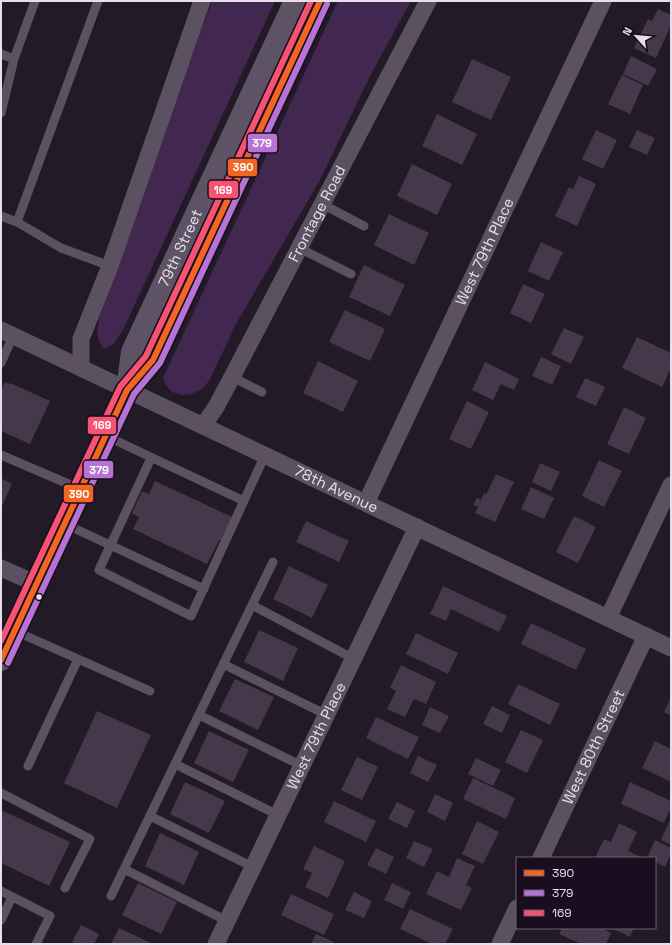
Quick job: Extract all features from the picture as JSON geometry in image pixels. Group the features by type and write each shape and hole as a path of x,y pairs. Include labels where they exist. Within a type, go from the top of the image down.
{"main road":[{"name":"79th Street","path":"127,390 132,352 295,1"},
{"name":"79th Street","path":"1,660 127,390 153,360 320,1"}],"street":[{"path":"81,368 82,339 110,266 202,1"},
{"name":"Frontage Road","path":"203,426 216,407 232,377 428,1"},
{"name":"West 79th Place","path":"366,502 603,1"},
{"name":"78th Avenue","path":"7,333 671,648"},
{"path":"608,618 671,485"},
{"name":"West 79th Place","path":"216,944 417,527"},
{"path":"1,568 37,584"},
{"name":"West 80th Street","path":"541,857 646,636"},
{"path":"500,944 516,910"}],"lane":[{"path":"1,113 14,59 35,1"},
{"path":"17,222 98,1"},
{"path":"1,54 14,59"},
{"path":"322,204 364,226"},
{"path":"1,216 17,222 61,248 110,266"},
{"path":"299,248 351,274"},
{"path":"1,363 7,333"},
{"path":"232,377 262,392"},
{"path":"106,436 244,501"},
{"path":"151,458 99,570 191,616 265,455"},
{"path":"1,456 80,490"},
{"path":"64,524 204,589"},
{"path":"111,896 273,562"},
{"path":"252,605 354,659"},
{"path":"15,631 150,691"},
{"path":"28,766 78,660"},
{"path":"223,664 327,715"},
{"path":"199,715 302,766"},
{"path":"175,764 278,815"},
{"path":"1,792 90,839 65,888"},
{"path":"150,816 253,867"},
{"path":"124,869 227,921"},
{"path":"1,891 50,916 36,944"},
{"path":"1,920 12,897"}],"shaded area":[{"path":"212,1 275,1 124,328 114,344 104,349 99,341 97,332 99,318 140,198"},
{"path":"338,1 411,1 371,74 320,180 236,324 209,381 202,389 192,394 182,395 172,392 165,384 163,378"}],"building":[{"path":"658,9 671,15 671,25 656,58 634,48 648,19 652,21"},
{"path":"631,56 657,69 648,86 623,74"},
{"path":"472,59 511,77 491,120 452,102"},
{"path":"622,75 643,85 630,114 608,104"},
{"path":"437,114 477,134 462,165 422,146"},
{"path":"596,130 617,140 603,169 582,159"},
{"path":"637,130 655,138 647,155 629,147"},
{"path":"412,164 452,184 437,215 397,196"},
{"path":"579,176 596,184 577,226 555,216 569,187 573,189"},
{"path":"389,214 429,233 414,265 374,245"},
{"path":"541,242 563,252 549,281 528,271"},
{"path":"364,265 405,285 390,316 349,297"},
{"path":"523,284 545,294 531,323 510,313"},
{"path":"345,310 385,329 370,361 329,342"},
{"path":"564,328 584,337 571,364 551,354"},
{"path":"637,337 671,353 671,368 662,387 622,368"},
{"path":"541,357 561,366 552,385 532,376"},
{"path":"318,361 358,381 343,412 303,393"},
{"path":"485,362 519,379 514,390 501,384 493,400 472,390"},
{"path":"585,378 605,387 596,406 576,397"},
{"path":"5,382 50,401 30,444 1,431 1,390"},
{"path":"467,401 489,412 471,449 449,439"},
{"path":"624,407 646,418 629,454 607,444"},
{"path":"599,460 622,471 604,507 582,496"},
{"path":"540,463 560,472 551,491 532,482"},
{"path":"496,474 514,482 495,522 475,513 478,507 473,505 477,498 481,500 484,493 486,495"},
{"path":"1,478 12,484 1,508"},
{"path":"155,481 232,517 221,541 219,540 207,564 133,529 139,517 132,513 142,491 149,494"},
{"path":"531,487 554,498 544,519 521,509"},
{"path":"574,516 596,527 578,563 556,552"},
{"path":"306,521 349,541 339,562 296,542"},
{"path":"289,566 328,585 312,618 273,599"},
{"path":"443,586 507,616 499,632 451,609 446,621 430,614"},
{"path":"531,623 586,649 576,670 521,644"},
{"path":"259,630 298,648 283,681 244,662"},
{"path":"416,633 458,653 448,674 406,654"},
{"path":"401,665 436,682 426,704 414,699 405,717 387,709 396,691 390,688"},
{"path":"235,679 274,697 258,730 219,711"},
{"path":"518,684 560,704 550,725 508,704"},
{"path":"671,697 671,716 664,712"},
{"path":"492,706 510,715 502,733 483,724"},
{"path":"430,707 449,716 440,733 422,725"},
{"path":"97,711 151,735 117,808 64,783"},
{"path":"376,717 419,737 408,759 366,738"},
{"path":"521,730 543,740 527,773 505,762"},
{"path":"209,731 249,750 233,782 194,763"},
{"path":"655,741 671,749 671,782 642,768"},
{"path":"418,756 437,765 428,782 410,773"},
{"path":"357,757 378,767 362,800 341,790"},
{"path":"476,758 501,770 493,786 468,774"},
{"path":"473,778 515,798 506,819 463,799"},
{"path":"185,782 225,801 209,833 170,814"},
{"path":"630,782 671,801 671,807 664,823 621,804"},
{"path":"435,794 453,803 445,821 427,812"},
{"path":"334,801 376,821 366,842 324,822"},
{"path":"397,802 415,811 407,828 388,819"},
{"path":"1,810 70,842 49,886 1,863"},
{"path":"477,821 499,832 483,864 462,854"},
{"path":"669,822 671,823 671,845 661,840"},
{"path":"619,823 637,832 628,851 641,857 595,857 604,839 611,842"},
{"path":"160,833 199,852 184,885 145,866"},
{"path":"655,840 671,848 671,854 665,867 656,862 656,857 647,857"},
{"path":"414,841 433,849 424,867 406,858"},
{"path":"314,846 345,861 328,898 305,887 312,873 303,869"},
{"path":"376,848 394,857 386,874 367,865"},
{"path":"457,858 475,866 466,885 472,888 461,910 426,894 437,871 449,877"},
{"path":"138,883 177,902 161,934 122,915"},
{"path":"392,883 411,892 403,909 384,900"},
{"path":"354,892 372,901 364,918 345,910"},
{"path":"291,894 334,914 324,935 281,915"},
{"path":"410,909 453,929 445,944 432,944 400,929"},
{"path":"81,925 99,934 94,944 76,944 72,942"},
{"path":"119,928 153,944 111,944"},
{"path":"562,929 603,929 611,933 606,944 581,944 559,934"},
{"path":"613,929 634,929 630,937"},
{"path":"316,934 334,942 333,944 311,944"}],"transit line":[{"name":"169","path":"1,641 120,387 146,356 311,1"},
{"name":"390","path":"1,660 127,390 153,360 320,1"},
{"name":"379","path":"8,663 134,394 160,363 327,4"}]}
